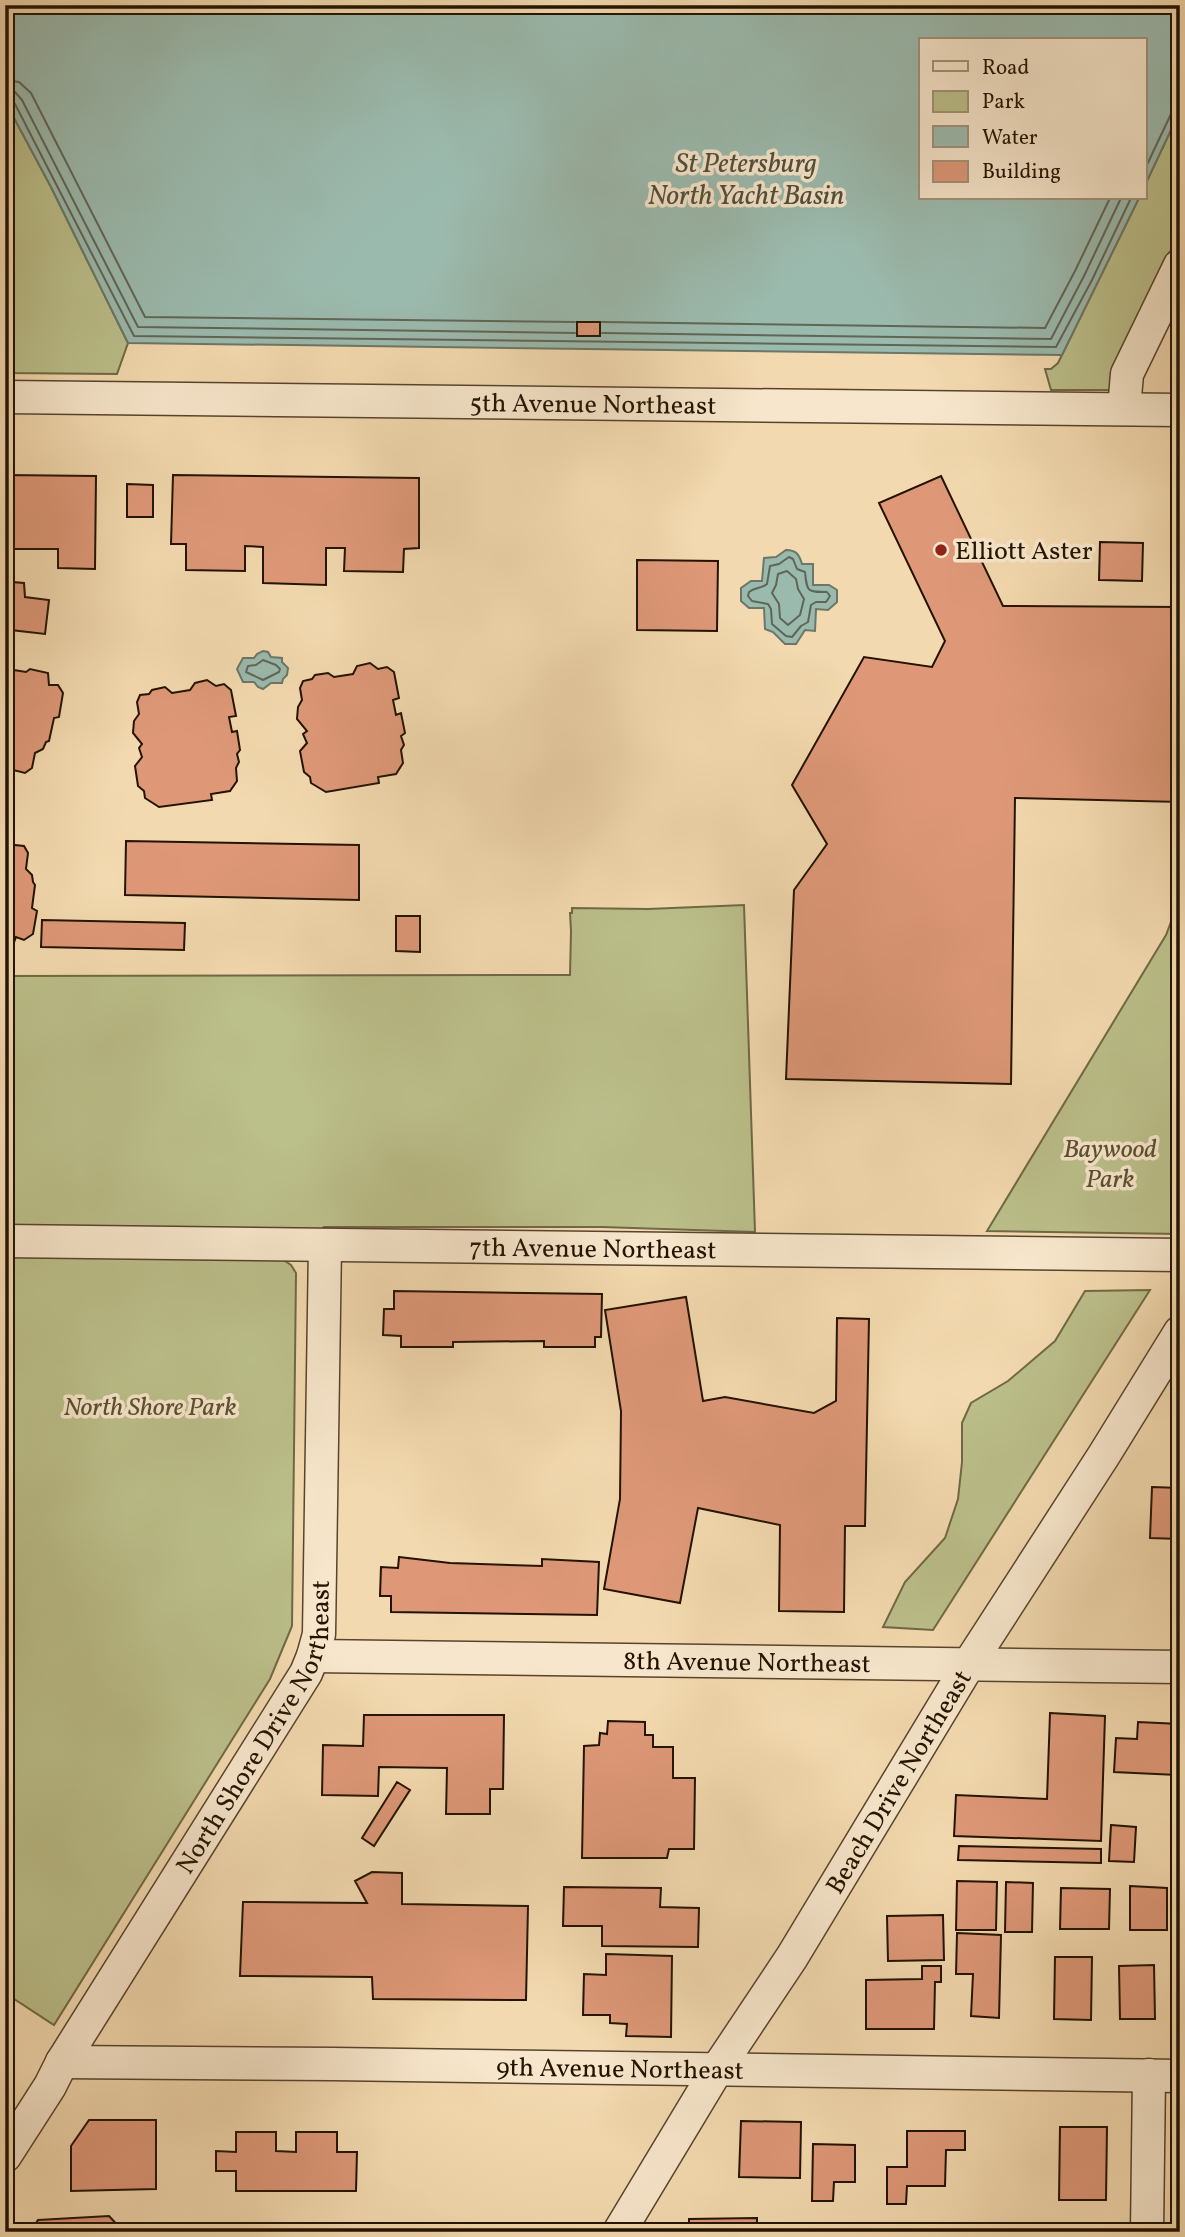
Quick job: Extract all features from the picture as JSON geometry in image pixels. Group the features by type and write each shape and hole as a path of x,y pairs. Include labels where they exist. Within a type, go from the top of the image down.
{"street":[{"path":"1124,410 1127,373 1180,265"},
{"name":"5th Avenue Northeast","path":"5,397 1180,410"},
{"name":"7th Avenue Northeast","path":"5,1241 1180,1255"},
{"name":"North Shore Drive Northeast","path":"5,2156 306,1673 313,1656 318,1634 324,1245"},
{"name":"Beach Drive Northeast","path":"619,2232 716,2071 792,1957 969,1664 1180,1332"},
{"name":"8th Avenue Northeast","path":"313,1656 1180,1667"},
{"name":"9th Avenue Northeast","path":"62,2062 1180,2076"},
{"path":"1147,2232 1149,2076"}],"green space":[{"path":"5,101 128,343 117,374 5,373"},
{"path":"1180,111 1180,232 1115,365 1111,390 1051,390 1045,369 1051,369 1058,363 1138,200 1146,200 1146,183"},
{"name":"Baywood Park","path":"1180,898 1180,1234 987,1231 1166,935"},
{"path":"744,905 755,1232 602,1227 322,1229 5,1225 5,976 570,975 572,908 648,909"},
{"name":"North Shore Park","path":"5,1255 279,1257 291,1265 296,1273 292,1626 270,1679 54,2025 5,1993"},
{"path":"1150,1290 933,1630 883,1627 905,1582 945,1538 958,1499 962,1423 971,1403 1008,1381 1055,1341 1085,1291"}],"water":[{"name":"St Petersburg North Yacht Basin","path":"5,5 1180,5 1180,111 1146,183 1146,38 919,38 919,200 1138,200 1062,355 128,343 5,101"},
{"path":"786,550 797,553 802,564 813,564 813,585 829,585 837,590 837,602 828,610 816,609 815,631 805,630 796,644 785,644 773,632 765,629 764,608 749,608 741,601 741,588 751,581 762,581 764,558 776,557"},
{"path":"263,651 268,652 271,657 282,658 288,668 282,683 271,683 263,689 254,682 243,682 237,669 243,658 254,658"}],"building":[{"path":"577,322 600,322 600,336 577,336"},
{"path":"5,475 96,476 95,569 58,568 58,549 13,549 12,582 24,583 25,597 49,600 45,634 11,630 12,606 5,607"},
{"path":"173,475 419,478 419,548 404,549 403,572 344,571 345,548 326,548 326,585 263,583 263,547 245,546 245,571 186,570 186,544 171,544"},
{"path":"941,476 1003,606 1180,607 1180,802 1015,798 1011,1084 786,1079 794,890 827,844 792,785 864,657 932,667 945,641 879,503"},
{"path":"127,484 153,485 153,517 127,517"},
{"path":"1100,542 1143,543 1142,581 1099,580"},
{"path":"637,560 718,561 717,631 637,630"},
{"path":"5,663 11,664 14,670 26,672 30,669 48,673 49,685 58,685 63,693 59,717 54,718 49,741 43,749 35,753 32,768 25,773 5,768"},
{"path":"370,663 378,669 387,667 394,672 399,698 393,700 396,715 401,713 405,733 401,736 404,745 401,750 403,763 396,774 378,777 379,783 326,792 311,783 310,777 304,772 300,751 307,743 303,734 307,731 297,719 302,700 300,688 303,681 312,679 315,675 328,673 334,677 353,674 357,666"},
{"path":"207,680 216,686 224,684 231,690 236,716 229,717 232,732 237,731 240,750 237,754 237,781 230,791 211,794 212,800 159,807 145,798 144,791 138,786 135,766 142,757 139,748 142,744 133,733 134,721 139,714 137,702 140,695 149,694 152,690 165,687 172,693 190,690 195,683"},
{"path":"126,841 359,845 359,900 125,895"},
{"path":"5,844 24,846 28,853 26,869 32,875 35,885 32,908 37,911 33,934 24,940 16,937 12,948 5,947"},
{"path":"396,916 420,916 420,952 396,951"},
{"path":"42,920 185,923 184,950 41,947"},
{"path":"394,1291 602,1294 601,1337 595,1337 595,1347 544,1347 544,1341 453,1342 453,1347 401,1347 401,1336 383,1335 384,1309 394,1309"},
{"path":"686,1297 703,1401 725,1397 814,1413 836,1401 837,1318 869,1319 865,1526 845,1526 844,1612 779,1611 780,1525 698,1508 680,1603 604,1589 620,1499 621,1411 605,1310"},
{"path":"1152,1487 1180,1488 1180,1539 1150,1538"},
{"path":"399,1557 450,1563 542,1566 542,1559 599,1562 597,1615 391,1612 391,1596 380,1596 381,1567 398,1568"},
{"path":"1173,1589 1180,1589 1180,1625 1172,1625"},
{"path":"1050,1713 1105,1716 1101,1841 954,1836 956,1795 1047,1799"},
{"path":"364,1715 504,1715 503,1789 490,1789 490,1814 446,1814 447,1768 379,1767 378,1796 322,1795 323,1745 363,1746"},
{"path":"608,1721 645,1722 645,1735 653,1735 653,1747 673,1747 673,1778 695,1778 694,1849 669,1849 667,1858 582,1858 584,1746 599,1745 600,1733 607,1734"},
{"path":"1138,1722 1180,1724 1177,1775 1114,1772 1116,1738 1137,1739"},
{"path":"397,1782 410,1790 374,1846 362,1838"},
{"path":"1111,1825 1136,1827 1134,1862 1109,1861"},
{"path":"959,1846 1101,1849 1101,1863 958,1860"},
{"path":"372,1872 402,1873 402,1904 528,1906 526,2000 373,1999 372,1977 240,1976 243,1902 367,1903 355,1881"},
{"path":"957,1881 997,1882 996,1930 956,1930"},
{"path":"1006,1882 1033,1883 1032,1932 1005,1932"},
{"path":"1130,1886 1167,1888 1167,1930 1130,1930"},
{"path":"564,1887 661,1888 660,1907 699,1908 698,1947 602,1946 602,1926 563,1926"},
{"path":"1061,1888 1110,1889 1109,1929 1060,1929"},
{"path":"943,1915 944,1960 888,1961 887,1916"},
{"path":"957,1933 1001,1935 999,2018 971,2016 973,1974 956,1974"},
{"path":"606,1954 672,1956 671,2037 626,2036 627,2024 610,2023 610,2015 583,2015 584,1974 606,1975"},
{"path":"1055,1957 1092,1957 1091,2020 1054,2019"},
{"path":"1154,1965 1155,2019 1120,2019 1119,1966"},
{"path":"922,1966 941,1966 941,1982 935,1982 934,2029 866,2029 866,1980 922,1979"},
{"path":"89,2120 156,2120 156,2189 71,2191 71,2146"},
{"path":"741,2121 801,2122 800,2178 739,2177"},
{"path":"1060,2127 1107,2127 1106,2200 1059,2200"},
{"path":"907,2131 965,2131 965,2150 946,2150 945,2186 907,2186 906,2204 887,2204 887,2167 907,2167"},
{"path":"236,2132 276,2132 276,2151 296,2152 296,2132 337,2132 337,2152 357,2152 356,2191 236,2191 236,2171 216,2171 216,2151 236,2152"},
{"path":"813,2144 855,2145 855,2182 834,2182 833,2201 812,2201"},
{"path":"109,2216 122,2230 138,2229 138,2232 30,2232 38,2220"},
{"path":"757,2218 757,2232 689,2232 689,2219"}],"place":[{"name":"Elliott Aster","path":"941,550"}]}
